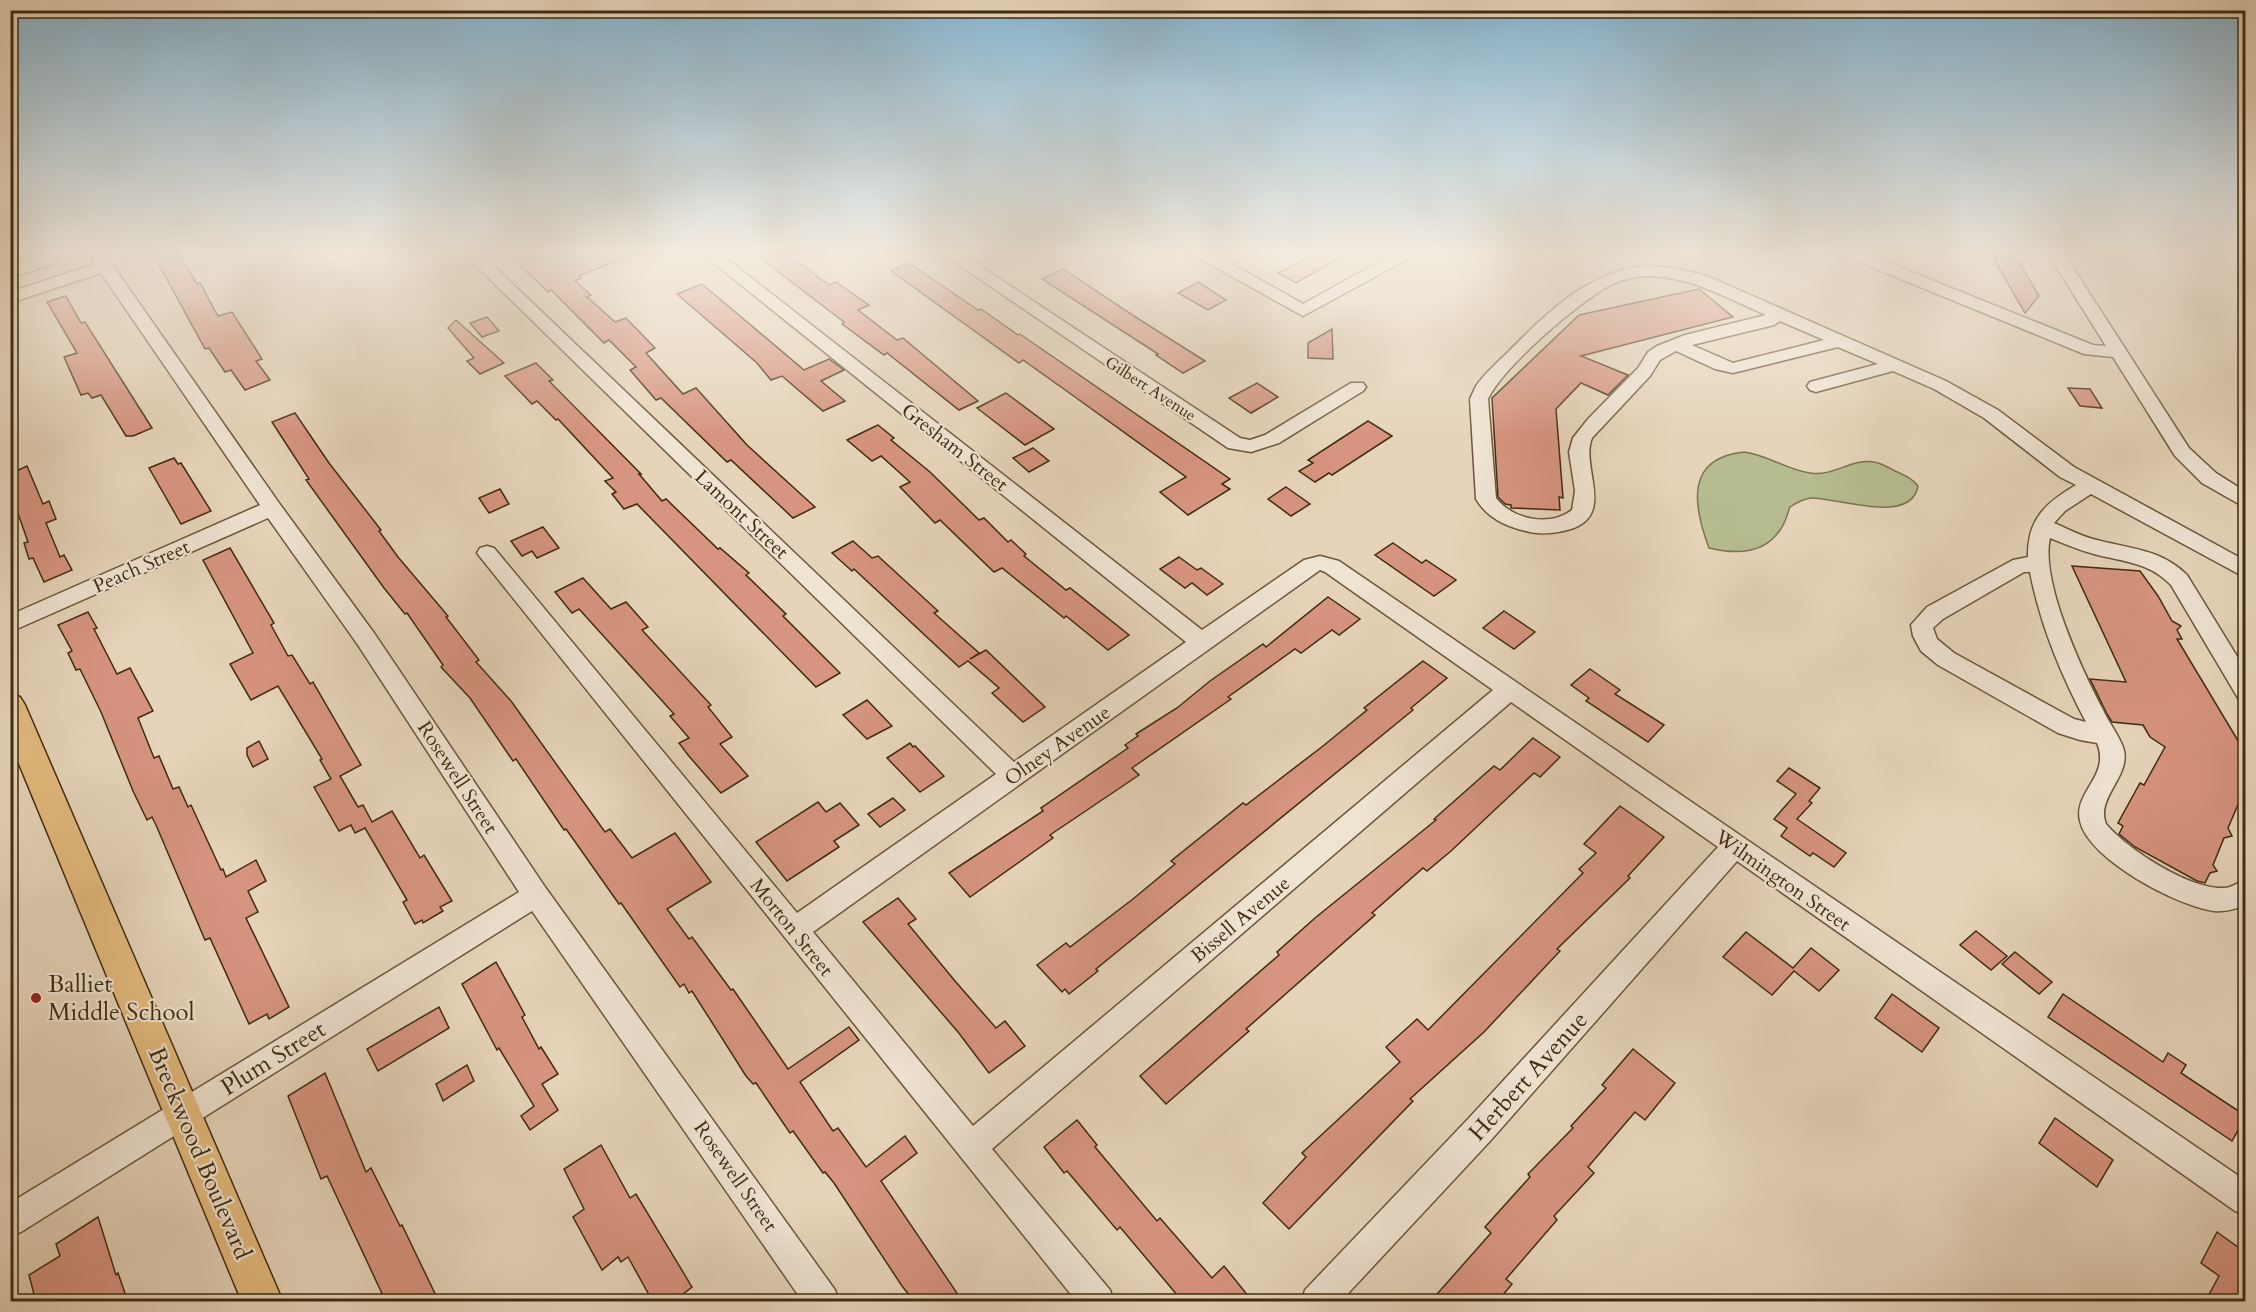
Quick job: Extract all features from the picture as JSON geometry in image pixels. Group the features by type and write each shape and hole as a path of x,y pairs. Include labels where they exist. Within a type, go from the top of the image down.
{"main road":[{"name":"Breckwood Boulevard","path":"10,705 263,1302"}],"street":[{"name":"Rosewell Street","path":"137,313 366,639 536,895 823,1302"},
{"name":"Lamont Street","path":"536,313 1013,776"},
{"name":"Gresham Street","path":"786,313 1202,642"},
{"name":"Gilbert Avenue","path":"1040,313 1235,444 1251,446 1272,439 1357,387"},
{"path":"1560,313 1480,393 1486,499 1489,505 1507,518 1533,525 1562,526 1577,518 1585,503 1580,447 1583,439 1646,370 1654,357 1678,345 1768,321 1780,314 1975,403 2044,456 2091,485 2246,571"},
{"path":"2001,313 2090,350 2120,352"},
{"path":"2095,313 2181,452 2209,478 2246,501"},
{"path":"1678,345 1721,365 1733,368 1831,344 1837,340"},
{"path":"1816,386 1884,369 1892,364"},
{"path":"2091,485 2055,508 2042,526 2038,544 2044,590 2058,637 2072,672 2112,750 2113,759 2090,815 2102,838 2128,858 2198,896 2228,899 2246,891"},
{"name":"Peach Street","path":"10,624 272,508"},
{"path":"2042,526 2093,547 2145,556 2170,570 2179,580 2246,692"},
{"name":"Morton Street","path":"487,554 1098,1302"},
{"name":"Olney Avenue","path":"794,930 1311,565 1320,563"},
{"name":"Wilmington Street","path":"1320,563 1332,567 2246,1200"},
{"path":"2040,564 2020,565 1935,613 1922,625 1923,635 1931,647 1946,659 2066,726 2080,731 2104,734"},
{"name":"Bissell Avenue","path":"972,1147 1509,690"},
{"name":"Herbert Avenue","path":"1317,1302 1480,1129 1734,847"},
{"name":"Plum Street","path":"10,1221 536,895"}],"green space":[{"path":"1744,452 1793,469 1818,474 1866,461 1877,463 1908,477 1918,486 1912,498 1902,505 1888,507 1805,499 1790,507 1782,528 1766,544 1738,552 1709,548 1699,516 1698,486 1711,463 1725,456"}],"building":[{"path":"54,313 76,313 81,323 85,322 152,428 133,436 126,436 101,395 92,398 88,393 81,395 64,357 77,353"},
{"path":"185,313 216,313 218,316 233,313 262,359 256,361 270,380 245,390 231,370 225,372 209,348 205,349"},
{"path":"574,313 605,313 615,322 626,318 655,348 646,353 683,394 696,388 747,445 815,507 793,518 731,460 727,462 661,398 656,400 630,370 636,367 609,340 604,343"},
{"path":"699,313 737,313 804,370 829,359 844,370 821,381 845,401 823,411 782,376 771,380 757,363"},
{"path":"832,313 862,313 897,340 903,338 978,401 959,410 887,353 884,355 842,324 844,322"},
{"path":"950,313 987,313 1230,479 1222,484 1230,489 1188,515 1160,492 1186,477 1023,360 1019,363"},
{"path":"1095,313 1130,313 1205,361 1183,373 1156,355 1158,354"},
{"path":"1728,313 1733,317 1581,356 1628,375 1608,395 1581,383 1556,409 1563,498 1559,497 1560,510 1511,508 1511,505 1505,504 1498,497 1492,398 1579,315"},
{"path":"487,317 499,331 482,337 470,323"},
{"path":"456,320 504,363 480,374 467,361 474,358 448,328"},
{"path":"1332,329 1333,359 1308,358 1308,343"},
{"path":"536,363 553,380 549,381 641,474 639,474 662,501 666,499 718,549 720,548 749,573 746,575 786,614 783,616 840,673 816,687 637,504 624,509 612,494 616,492 605,481 613,478 558,419 556,420 537,401 532,404 505,376"},
{"path":"1257,383 1278,397 1251,413 1229,398"},
{"path":"2068,388 2090,389 2102,408 2080,406"},
{"path":"1006,393 1054,429 1025,445 977,408"},
{"path":"295,413 329,463 381,530 379,531 398,557 448,616 446,617 479,660 476,662 511,701 605,832 610,829 632,858 675,833 711,882 667,909 689,939 692,937 731,990 733,989 788,1069 849,1027 859,1040 800,1082 833,1131 838,1128 866,1167 905,1136 917,1153 881,1181 963,1302 915,1302 902,1286 834,1183 825,1172 823,1173 793,1131 790,1133 756,1083 753,1084 746,1076 692,991 689,993 684,984 680,987 621,903 619,904 566,829 564,830 516,759 513,761 470,698 441,667 443,665 407,613 405,614 384,588 306,480 309,479 272,422"},
{"path":"1368,421 1392,436 1332,475 1329,473 1315,482 1299,471 1313,463 1308,460"},
{"path":"878,425 894,438 891,440 930,472 979,520 984,518 1008,542 1011,540 1026,554 1024,556 1066,590 1070,588 1129,635 1108,650 1002,568 994,572 940,520 935,523 900,487 910,482 881,456 872,461 847,440"},
{"path":"1033,448 1049,461 1029,472 1013,458"},
{"path":"174,458 178,464 181,463 211,511 181,524 149,468"},
{"path":"27,466 43,504 49,501 56,519 46,523 60,557 64,555 72,570 44,582 33,558 29,559 24,543 28,542 15,505 10,506 10,474"},
{"path":"1286,487 1310,504 1291,516 1268,499"},
{"path":"500,489 509,504 489,513 479,498"},
{"path":"543,527 559,548 537,558 532,551 522,556 511,541"},
{"path":"853,541 872,558 878,556 938,611 934,613 979,653 970,659 986,650 1045,707 1023,722 992,693 999,688 968,661 959,667 854,569 852,571 832,553"},
{"path":"1393,543 1422,563 1426,560 1456,580 1434,596 1375,555"},
{"path":"230,548 274,623 271,625 288,656 292,655 310,684 313,682 361,765 340,776 358,807 363,805 372,822 392,811 420,858 424,855 452,901 440,907 443,911 423,923 422,920 415,924 403,902 407,900 365,828 355,833 351,825 339,831 314,787 331,779 320,760 322,759 278,686 251,700 230,664 253,653 203,560"},
{"path":"1179,557 1197,570 1201,568 1223,584 1207,595 1192,583 1185,588 1160,569"},
{"path":"2072,566 2140,571 2172,621 2181,626 2177,630 2182,639 2177,639 2246,754 2246,786 2228,828 2232,836 2224,838 2213,865 2217,871 2210,873 2205,883 2197,881 2135,847 2119,834 2123,826 2118,823 2140,783 2144,785 2165,747 2150,737 2143,725 2112,722 2107,714 2090,679 2126,682"},
{"path":"583,578 611,609 626,602 648,627 642,630 711,705 708,707 732,737 720,744 748,776 721,793 688,755 679,743 689,738 670,716 674,714 579,609 572,613 555,592"},
{"path":"1328,597 1360,619 1339,635 1332,630 1301,653 1295,649 1228,697 1231,699 1132,768 1139,775 1050,835 1053,838 970,897 949,873 1043,811 1041,808 1128,748 1125,745 1138,736 1136,734 1177,708 1210,681 1263,644 1266,647"},
{"path":"1504,611 1535,632 1514,649 1483,628"},
{"path":"88,612 117,674 130,668 153,711 138,718 154,758 159,756 173,789 179,787 188,807 191,805 221,870 223,869 226,877 256,860 266,881 248,891 258,912 246,918 289,1007 269,1019 267,1014 249,1024 210,938 205,940 156,825 152,817 147,820 133,791 101,712 80,669 76,670 68,653 72,651 58,625"},
{"path":"1423,661 1447,678 1411,708 1413,710 1096,969 1098,971 1069,994 1065,989 1062,992 1037,965 1066,943 1070,947 1133,899 1175,864 1171,861 1243,803 1246,805 1323,746 1367,710 1364,708"},
{"path":"1590,669 1620,690 1615,694 1664,725 1648,742 1586,701 1589,698 1571,685"},
{"path":"867,700 892,726 867,739 843,715"},
{"path":"1533,738 1560,757 1540,777 1534,773 1427,871 1423,868 1372,913 1375,915 1246,1029 1249,1031 1166,1104 1140,1076 1279,955 1277,952 1315,918 1436,820 1434,819 1494,766 1500,770"},
{"path":"259,741 268,759 253,767 247,755 247,748"},
{"path":"910,743 944,776 920,792 887,758"},
{"path":"1789,768 1820,788 1809,801 1812,803 1797,819 1846,853 1834,867 1813,853 1810,856 1781,836 1787,828 1774,819 1796,794 1777,781"},
{"path":"893,798 905,810 880,827 868,814"},
{"path":"818,802 826,812 840,803 859,825 834,841 839,847 787,881 756,842"},
{"path":"1620,806 1664,837 1628,876 1630,878 1557,949 1560,951 1484,1032 1410,1099 1413,1101 1289,1229 1263,1203 1306,1157 1302,1153 1400,1062 1386,1047 1417,1019 1428,1030 1583,873 1579,869 1596,853 1584,844"},
{"path":"898,898 916,919 908,924 955,981 996,1028 1005,1021 1025,1046 989,1073 958,1032 863,922"},
{"path":"1976,931 2007,956 1991,970 1960,945"},
{"path":"1746,932 1793,968 1811,948 1839,970 1819,991 1794,971 1772,995 1723,957"},
{"path":"2015,952 2052,982 2039,994 2002,964"},
{"path":"496,962 525,1015 522,1017 539,1049 541,1047 558,1074 542,1084 558,1110 530,1130 521,1116 534,1106 499,1048 497,1050 462,984"},
{"path":"1892,994 1939,1028 1922,1052 1875,1018"},
{"path":"2063,994 2163,1062 2168,1053 2186,1065 2181,1073 2246,1116 2232,1141 2048,1017"},
{"path":"439,1007 449,1028 378,1071 367,1049"},
{"path":"1633,1049 1675,1083 1645,1120 1635,1112 1588,1167 1594,1173 1554,1216 1557,1220 1506,1279 1512,1284 1497,1302 1430,1302 1491,1233 1485,1227 1530,1177 1528,1174 1573,1128 1571,1126 1606,1088 1602,1085"},
{"path":"467,1065 474,1081 443,1101 436,1084"},
{"path":"325,1073 366,1172 371,1168 400,1226 402,1225 439,1302 386,1302 327,1176 321,1179 288,1096"},
{"path":"2055,1118 2113,1160 2097,1187 2039,1143"},
{"path":"1077,1120 1097,1145 1095,1147 1157,1221 1160,1218 1212,1278 1224,1266 1253,1302 1183,1302 1120,1227 1117,1230 1067,1171 1064,1173 1044,1147"},
{"path":"601,1145 630,1198 636,1194 692,1287 673,1302 653,1302 628,1257 621,1262 618,1257 602,1270 573,1217 584,1209 564,1169"},
{"path":"98,1217 116,1275 118,1273 128,1302 36,1302 29,1275 60,1256 56,1244"},
{"path":"2217,1232 2246,1253 2246,1302 2205,1302 2219,1276 2201,1263"}],"place":[{"name":"Balliet Middle School","path":"36,998"}]}
